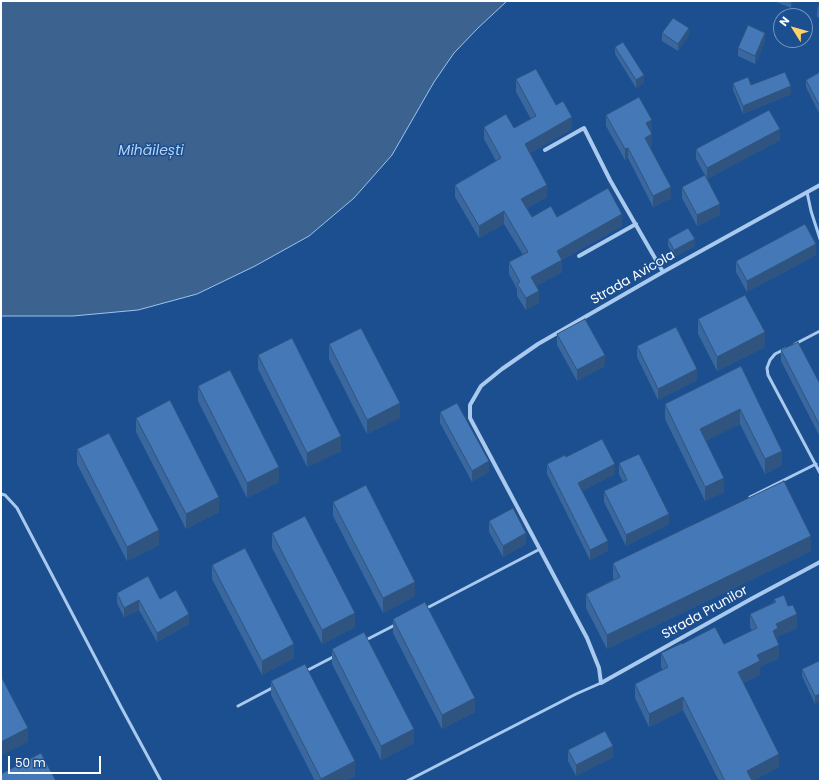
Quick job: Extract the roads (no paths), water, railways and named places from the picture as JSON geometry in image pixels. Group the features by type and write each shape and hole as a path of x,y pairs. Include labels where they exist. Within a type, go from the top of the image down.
{"street":[{"path":"545,150 584,128 610,180 664,272"},
{"name":"Strada Avicola","path":"540,550 470,418 470,405 481,386 502,369 538,344 820,185"},
{"path":"579,256 636,224"},
{"path":"540,550 587,638 599,668 601,683"},
{"name":"Strada Prunilor","path":"601,683 751,598 820,562"}],"lane":[{"path":"807,192 811,211 820,239"},
{"path":"820,331 775,354 770,360 767,368 768,375 820,473"},
{"path":"747,499 816,464"},
{"path":"1,494 17,508 161,781"},
{"path":"421,611 540,550"},
{"path":"358,644 400,622"},
{"path":"301,673 336,655"},
{"path":"407,781 576,694 601,683"},
{"path":"238,706 280,684"}],"water":[{"name":"Mihăilești","path":"1,1 507,1 454,53 434,82 392,155 354,198 309,236 255,266 197,294 138,310 73,316 1,316"}]}
